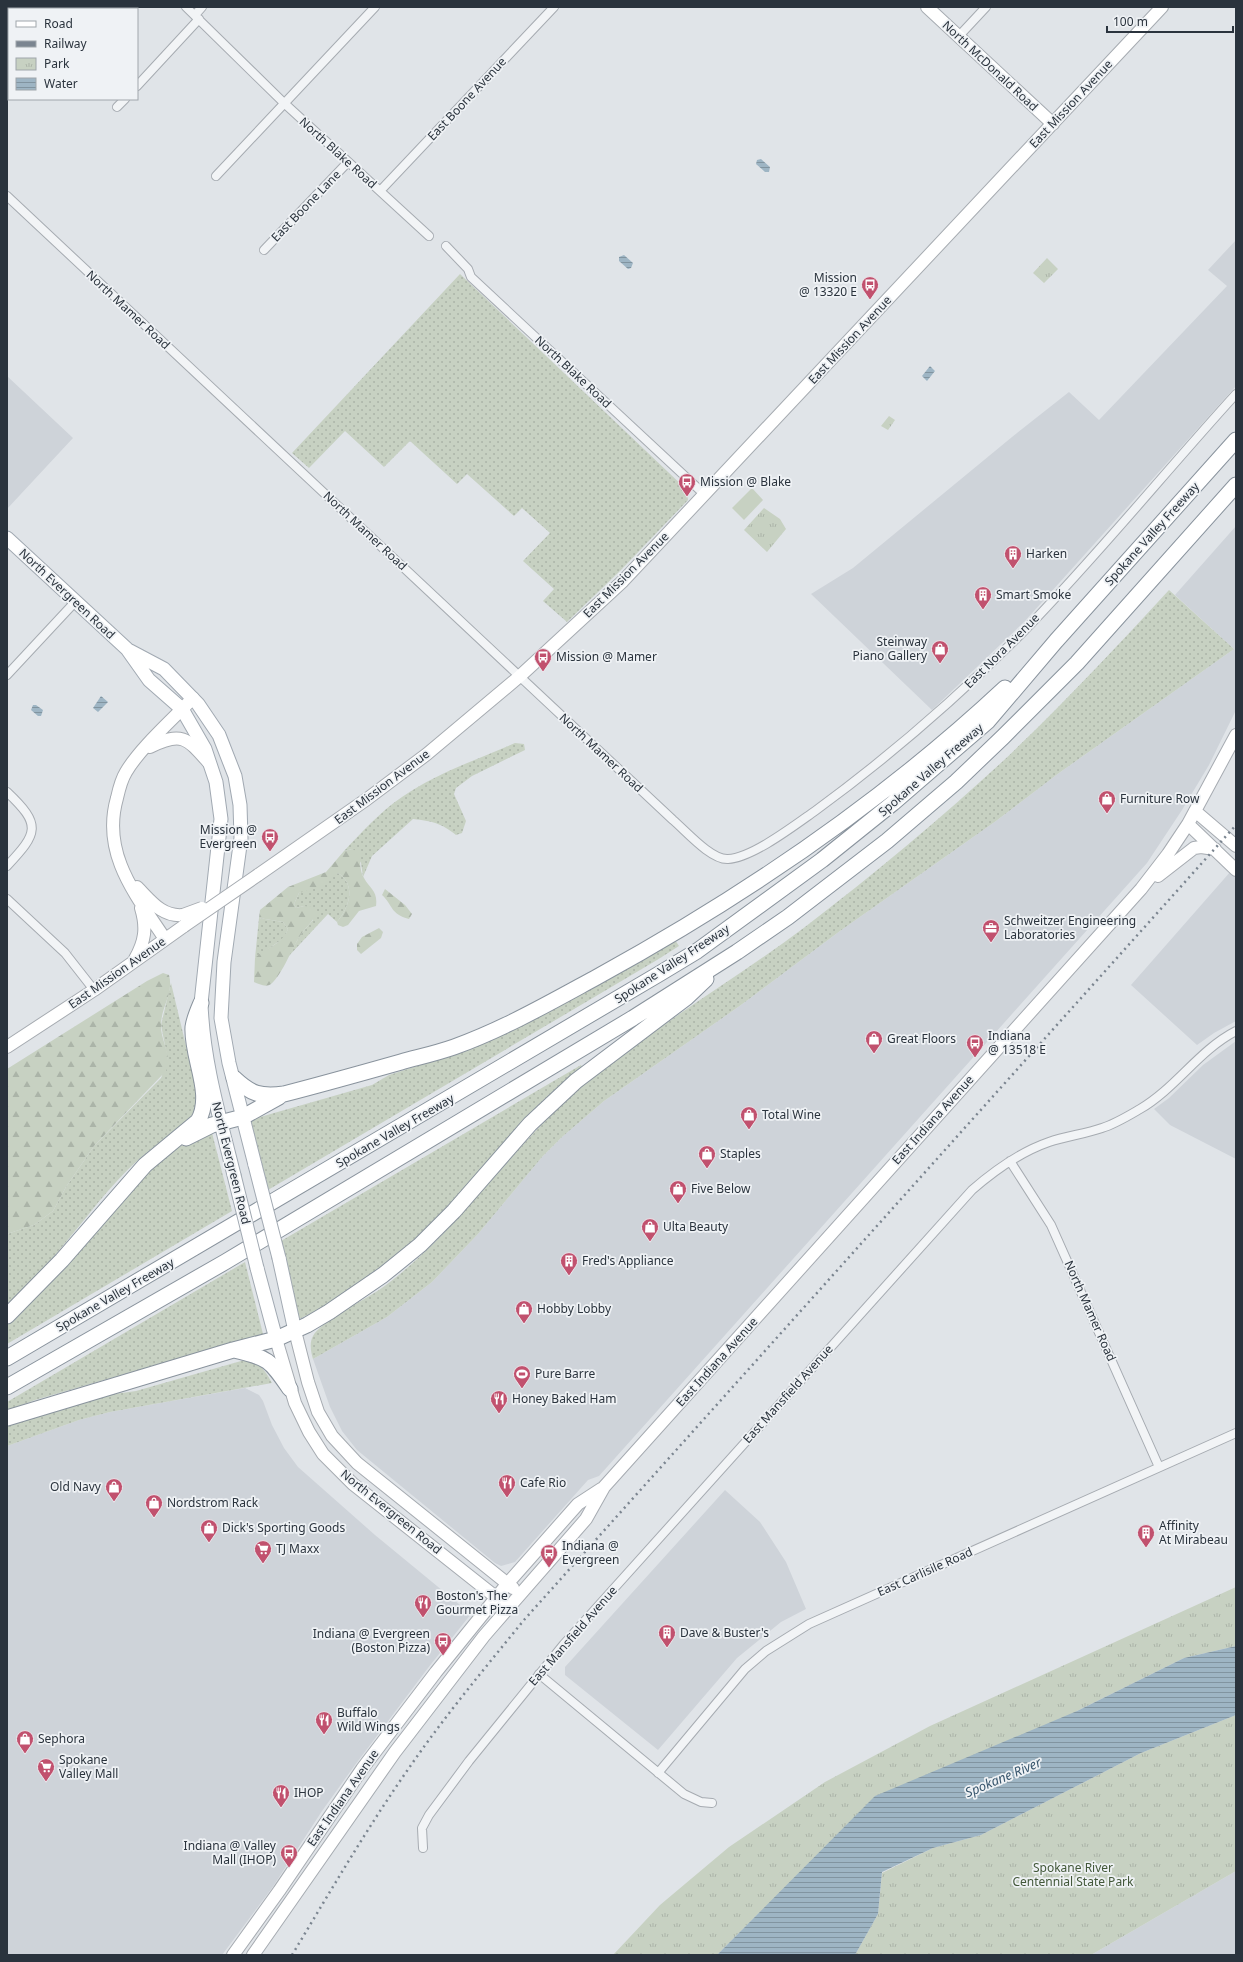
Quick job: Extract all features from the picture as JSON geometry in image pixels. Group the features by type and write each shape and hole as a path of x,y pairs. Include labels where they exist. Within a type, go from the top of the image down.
{"highway":[{"name":"Spokane Valley Freeway","path":"7,1358 597,1012 697,951 822,860 951,754 988,721 1056,641 1236,440"},
{"name":"Spokane Valley Freeway","path":"7,1387 225,1262 633,1018 737,952 839,879 893,836 982,757 1077,663 1236,485"},
{"path":"234,1078 256,1094 269,1096 284,1094 460,1044 508,1023 654,944 720,905 780,865 876,796 985,706 1056,641"},
{"path":"7,1418 276,1338 295,1331 347,1300 383,1275 420,1245 454,1211 530,1124 571,1086 607,1056 686,998 737,952"},
{"path":"7,1316 62,1260 144,1164 191,1128 202,1113 205,1098 194,1046 193,1025 201,1003"},
{"path":"160,1152 202,1130 243,1117 284,1094"},
{"path":"233,1350 266,1359 274,1366 290,1389"}],"main road":[{"name":"North McDonald Road","path":"927,7 1053,124"},
{"name":"East Mission Avenue","path":"7,1048 94,990 165,939 183,921 223,899 367,799 468,720 520,676 623,581 1162,7"},
{"name":"North Evergreen Road","path":"7,538 127,649 149,680 182,709 205,749 211,766 219,801 220,838 201,1003 211,1083 257,1268 295,1404 309,1432 333,1465 353,1484 509,1608"},
{"name":"North Evergreen Road","path":"127,649 164,670 193,698 219,735 228,754 235,776 240,804 241,838 231,908 222,990 221,1018 243,1117 279,1258 295,1331 308,1382 318,1412 332,1436 357,1463 520,1594"},
{"path":"165,939 124,874 115,847 112,828 114,809 120,785 126,773 145,749 193,698"},
{"name":"East Indiana Avenue","path":"253,1955 395,1752 452,1676 586,1518 604,1487 1141,889 1168,854 1188,824 1236,735"},
{"path":"145,749 163,740 179,738 190,742 211,766"},
{"path":"1195,811 1236,846"},
{"path":"1188,824 1236,870"},
{"path":"1141,889 1185,853 1194,848 1201,847 1215,849"},
{"path":"124,874 160,910 183,921"},
{"path":"135,960 142,947 146,931 140,901"},
{"name":"East Indiana Avenue","path":"233,1955 280,1891 362,1769 436,1672 496,1597 578,1504 604,1487"}],"street":[{"name":"North Blake Road","path":"186,7 284,103 429,236"},
{"path":"138,85 197,17 202,7"},
{"path":"216,176 375,7"},
{"name":"East Boone Avenue","path":"380,191 554,7"},
{"path":"958,36 986,7"},
{"path":"117,107 124,100"},
{"name":"East Boone Lane","path":"264,250 348,162"},
{"name":"North Mamer Road","path":"7,196 673,820 714,855 727,859"},
{"name":"North Blake Road","path":"446,246 468,268 472,277 704,494"},
{"name":"East Nora Avenue","path":"727,859 748,853 807,816 896,748 952,700 1009,646 1051,601 1236,394"},
{"path":"7,674 75,602"},
{"path":"7,792 25,810 30,817 32,826 29,839 7,866"},
{"path":"7,899 65,953 94,990"},
{"name":"East Mansfield Avenue","path":"423,1848 422,1828 429,1815 469,1761 564,1644 962,1201 992,1173 1010,1161 1050,1142 1103,1128 1142,1108 1178,1080 1205,1052 1223,1037 1236,1030"},
{"name":"North Mamer Road","path":"1010,1161 1051,1226 1159,1467"},
{"name":"East Carlisile Road","path":"658,1773 745,1669 787,1636 809,1624 1236,1433"},
{"path":"540,1674 684,1794 701,1802 712,1803"}],"shaded area":[{"path":"1236,240 1236,386 1025,621 932,710 811,594 853,568 1069,392 1099,420 1227,286 1208,270"},
{"path":"7,376 73,438 7,509"},
{"path":"1236,526 1236,710 1209,765 1182,810 1147,863 599,1476 588,1480 515,1562 501,1566 495,1563 357,1450 342,1431 330,1407 313,1359 387,1317 432,1282 478,1234 542,1157 562,1137 604,1101 741,1005 840,931 996,821 1059,773 1234,649 1175,595"},
{"path":"1231,871 1236,877 1236,1021 1214,1033 1197,1045 1131,985"},
{"path":"1236,1041 1236,1159 1170,1125 1154,1109 1169,1098 1203,1065"},
{"path":"245,1388 259,1395 284,1448 298,1467 375,1535 471,1614 428,1668 355,1765 322,1811 272,1888 222,1955 7,1955 7,1446 79,1420 110,1412"},
{"path":"725,1490 760,1522 786,1562 806,1609 781,1622 737,1658 658,1750 565,1675 565,1667"},
{"path":"1236,1871 1236,1955 1091,1955"}],"green space":[{"path":"1047,258 1058,269 1044,283 1033,273"},
{"path":"460,274 688,491 688,500 621,570 567,622 543,601 554,589 523,561 550,533 522,508 514,516 467,474 457,484 410,441 384,467 345,431 309,468 292,453"},
{"path":"889,416 895,420 888,430 881,426"},
{"path":"752,488 763,500 744,520 732,508"},
{"path":"764,508 780,519 786,529 767,552 744,530"},
{"path":"1169,590 1234,649 1059,773 996,821 840,931 741,1005 604,1101 562,1137 542,1157 478,1234 432,1282 387,1317 313,1359 311,1342 317,1330 333,1318 379,1290 419,1257 459,1217 547,1119 586,1083 639,1042 805,927 930,826 1002,762 1045,720 1108,656"},
{"path":"515,743 524,744 525,750 472,776 456,788 454,794 466,821 462,833 456,835 436,823 413,819 372,856 363,877 361,863 352,849 344,851 379,816 415,788 457,767"},
{"path":"352,849 359,852 361,872 366,882 375,893 376,906 359,911 348,925 343,927 338,925 337,922 348,904 349,890 348,884 338,873 323,886 299,893 294,904 296,908 304,906 311,907 316,913 315,916 298,939 280,974 275,980 267,986 254,982 255,958 282,939 288,929 283,922 259,918 260,910 288,887 326,872 344,851"},
{"path":"338,873 348,884 349,897 345,910 337,922 328,914 287,958 301,934 313,920 304,906 296,908 294,904 299,893"},
{"path":"385,889 405,905 412,914 409,919 398,915 392,909 382,895"},
{"path":"259,918 283,922 288,929 284,938 255,958"},
{"path":"379,928 383,932 381,938 361,954 357,950 357,944 362,937"},
{"path":"675,940 679,946 657,960 268,1190 250,1120 372,1085 389,1075 467,1050"},
{"path":"163,973 169,975 170,982 169,994 163,1012 161,1025 168,1060 166,1071 94,1146 66,1187 53,1211 34,1225 7,1234 7,1069 147,981"},
{"path":"171,983 198,1096 193,1114 181,1128 139,1159 118,1180 47,1264 7,1308 7,1234 34,1225 53,1211 66,1187 94,1146 161,1078 168,1061 161,1025"},
{"path":"581,1065 582,1067 432,1225 369,1279 314,1312 299,1319 281,1241"},
{"path":"211,1129 232,1211 7,1344 7,1321 134,1183 176,1149"},
{"path":"245,1262 263,1334 35,1400 7,1411 7,1402"},
{"path":"241,1361 252,1362 260,1366 272,1383 110,1412 79,1420 7,1446 7,1425 14,1422 107,1395 136,1391"},
{"path":"1236,1587 1236,1646 1184,1658 1077,1711 760,1912 717,1955 613,1955 660,1905 729,1847 825,1782 930,1726"},
{"name":"Spokane River Centennial State Park","path":"1236,1715 1236,1871 1091,1955 855,1955 878,1914 882,1873 933,1848 981,1835 1141,1753"}],"water":[{"path":"761,159 770,167 769,172 765,172 756,164 757,160"},
{"path":"624,255 633,263 631,268 628,269 619,261 619,257"},
{"path":"930,366 935,371 927,381 922,376"},
{"path":"101,696 108,702 98,712 93,708"},
{"path":"33,705 36,705 43,710 41,716 38,716 31,710"},
{"name":"Spokane River","path":"1236,1646 1236,1715 1141,1753 981,1835 933,1848 882,1872 878,1914 855,1955 717,1955 875,1796 1077,1711 1184,1658"}],"railway":[{"path":"292,1955 393,1791 422,1749 450,1711 524,1620 1236,825"}],"place":[{"name":"Mission @ 13320 E","path":"870,300"},
{"name":"Mission @ Blake","path":"687,497"},
{"name":"Harken","path":"1013,569"},
{"name":"Smart Smoke","path":"983,610"},
{"name":"Steinway Piano Gallery","path":"940,664"},
{"name":"Mission @ Mamer","path":"543,672"},
{"name":"Furniture Row","path":"1107,814"},
{"name":"Mission @ Evergreen","path":"270,852"},
{"name":"Schweitzer Engineering Laboratories","path":"991,943"},
{"name":"Great Floors","path":"874,1054"},
{"name":"Indiana @ 13518 E","path":"975,1058"},
{"name":"Total Wine","path":"749,1130"},
{"name":"Staples","path":"707,1169"},
{"name":"Five Below","path":"678,1204"},
{"name":"Ulta Beauty","path":"650,1242"},
{"name":"Fred's Appliance","path":"569,1276"},
{"name":"Hobby Lobby","path":"524,1324"},
{"name":"Pure Barre","path":"522,1389"},
{"name":"Honey Baked Ham","path":"499,1414"},
{"name":"Cafe Rio","path":"507,1498"},
{"name":"Old Navy","path":"114,1502"},
{"name":"Nordstrom Rack","path":"154,1518"},
{"name":"Dick's Sporting Goods","path":"209,1543"},
{"name":"Affinity At Mirabeau","path":"1146,1548"},
{"name":"TJ Maxx","path":"263,1564"},
{"name":"Indiana @ Evergreen","path":"549,1568"},
{"name":"Boston's The Gourmet Pizza","path":"423,1618"},
{"name":"Dave & Buster's","path":"667,1648"},
{"name":"Indiana @ Evergreen (Boston Pizza)","path":"443,1656"},
{"name":"Buffalo Wild Wings","path":"324,1735"},
{"name":"Sephora","path":"25,1754"},
{"name":"Spokane Valley Mall","path":"46,1782"},
{"name":"IHOP","path":"281,1808"},
{"name":"Indiana @ Valley Mall (IHOP)","path":"289,1868"}]}
